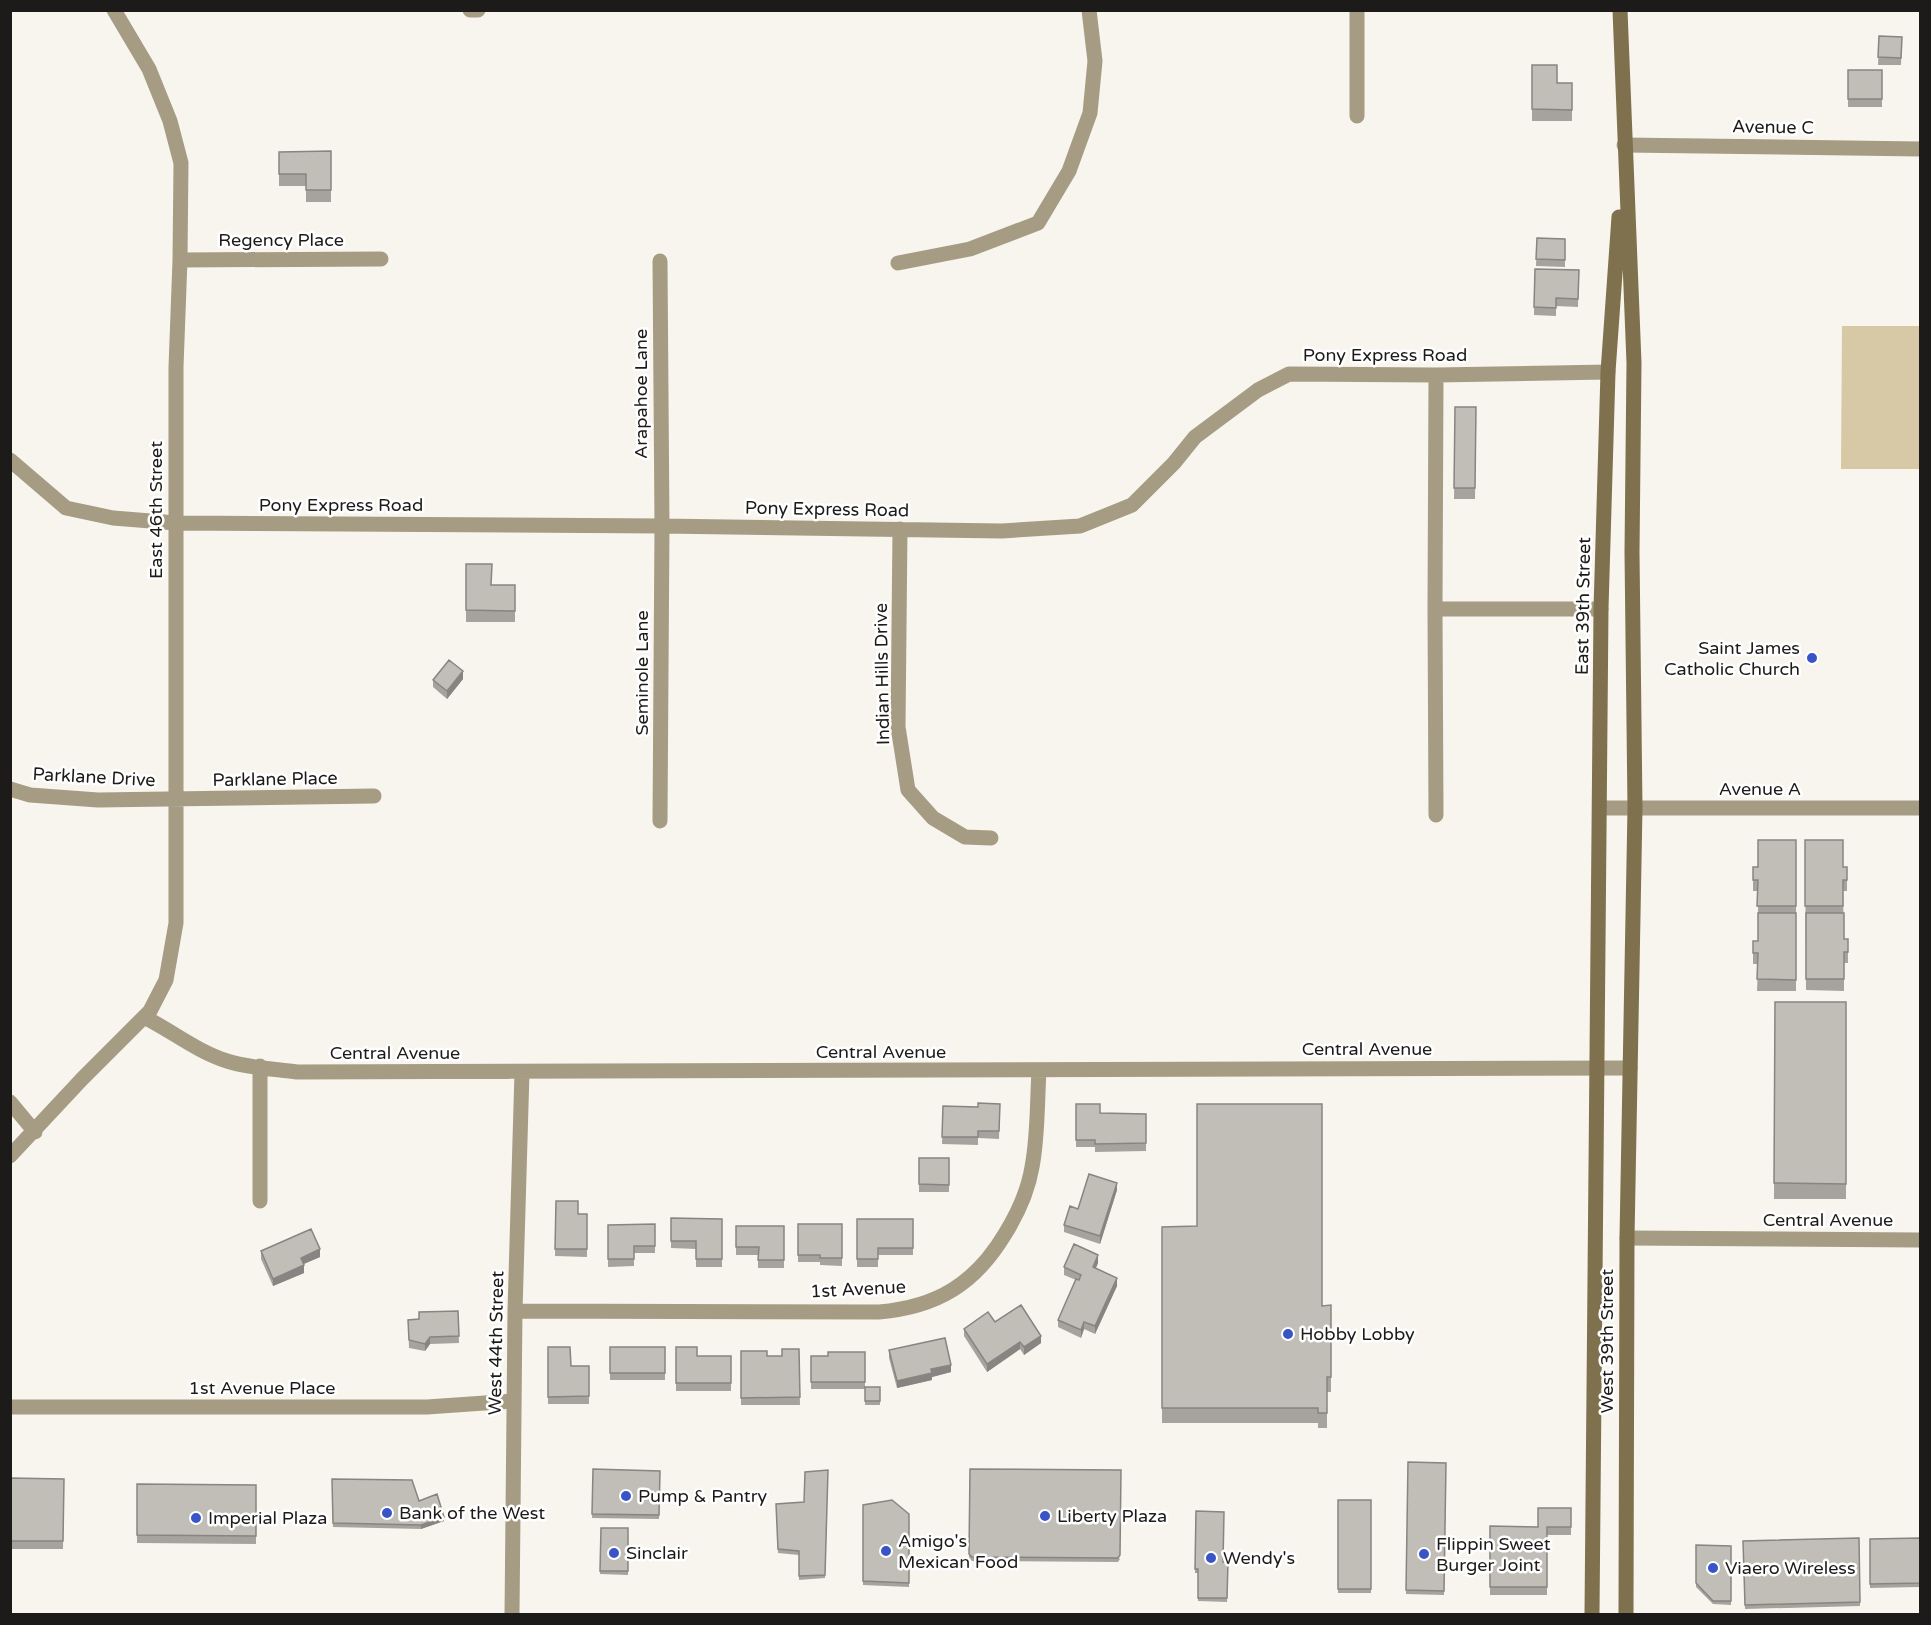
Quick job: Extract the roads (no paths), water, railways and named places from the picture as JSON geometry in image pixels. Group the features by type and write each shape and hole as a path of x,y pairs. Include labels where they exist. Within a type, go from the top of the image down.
{"main road":[{"name":"East 39th Street","path":"1620,10 1634,363 1632,552 1635,808 1630,1068"},
{"name":"East 39th Street","path":"1597,1069 1601,609 1608,372 1624,145"},
{"name":"West 39th Street","path":"1626,1614 1630,1068"},
{"name":"West 39th Street","path":"1592,1614 1597,1069"}],"street":[{"name":"East 46th Street","path":"10,1156 150,1011 166,980 176,922 176,367 181,163 170,121 149,69 114,10"},
{"path":"470,10 478,10"},
{"path":"898,262 970,249 1038,223 1069,171 1090,113 1095,61 1089,10"},
{"path":"1357,10 1357,116"},
{"name":"Avenue C","path":"1624,145 1920,149"},
{"name":"Regency Place","path":"180,260 381,259"},
{"name":"Arapahoe Lane","path":"660,261 662,526"},
{"name":"Pony Express Road","path":"10,460 66,508 113,518 176,523 1002,531 1080,526 1132,505 1174,463 1195,437 1258,390 1289,374 1436,375 1608,372"},
{"path":"1436,375 1436,815"},
{"name":"Seminole Lane","path":"660,821 662,526"},
{"name":"Indian Hills Drive","path":"900,529 898,727 908,790 933,818 965,837 992,838"},
{"path":"1435,609 1601,609"},
{"name":"Parklane Drive","path":"10,789 30,795 98,800 176,800"},
{"name":"Parklane Place","path":"176,800 375,796"},
{"name":"Avenue A","path":"1600,807 1920,808"},
{"name":"Central Avenue","path":"144,1017 172,1031 203,1051 229,1062 297,1072 1630,1068"},
{"path":"260,1066 260,1201"},
{"name":"1st Avenue","path":"515,1311 879,1311 915,1306 934,1299 966,1281 984,1266 1004,1237 1019,1209 1032,1167 1039,1071"},
{"name":"West 44th Street","path":"512,1614 515,1311 522,1072"},
{"path":"10,1102 35,1132"},
{"name":"Central Avenue","path":"1627,1238 1920,1240"},
{"name":"1st Avenue Place","path":"10,1407 415,1407 514,1401"}],"place":[{"name":"Saint James Catholic Church","path":"1812,658"},
{"name":"Hobby Lobby","path":"1288,1334"},
{"name":"Pump & Pantry","path":"626,1496"},
{"name":"Bank of the West","path":"387,1513"},
{"name":"Liberty Plaza","path":"1045,1516"},
{"name":"Imperial Plaza","path":"196,1518"},
{"name":"Amigo's Mexican Food","path":"886,1551"},
{"name":"Sinclair","path":"614,1553"},
{"name":"Flippin Sweet Burger Joint","path":"1424,1554"},
{"name":"Wendy's","path":"1211,1558"},
{"name":"Viaero Wireless","path":"1713,1568"}]}
